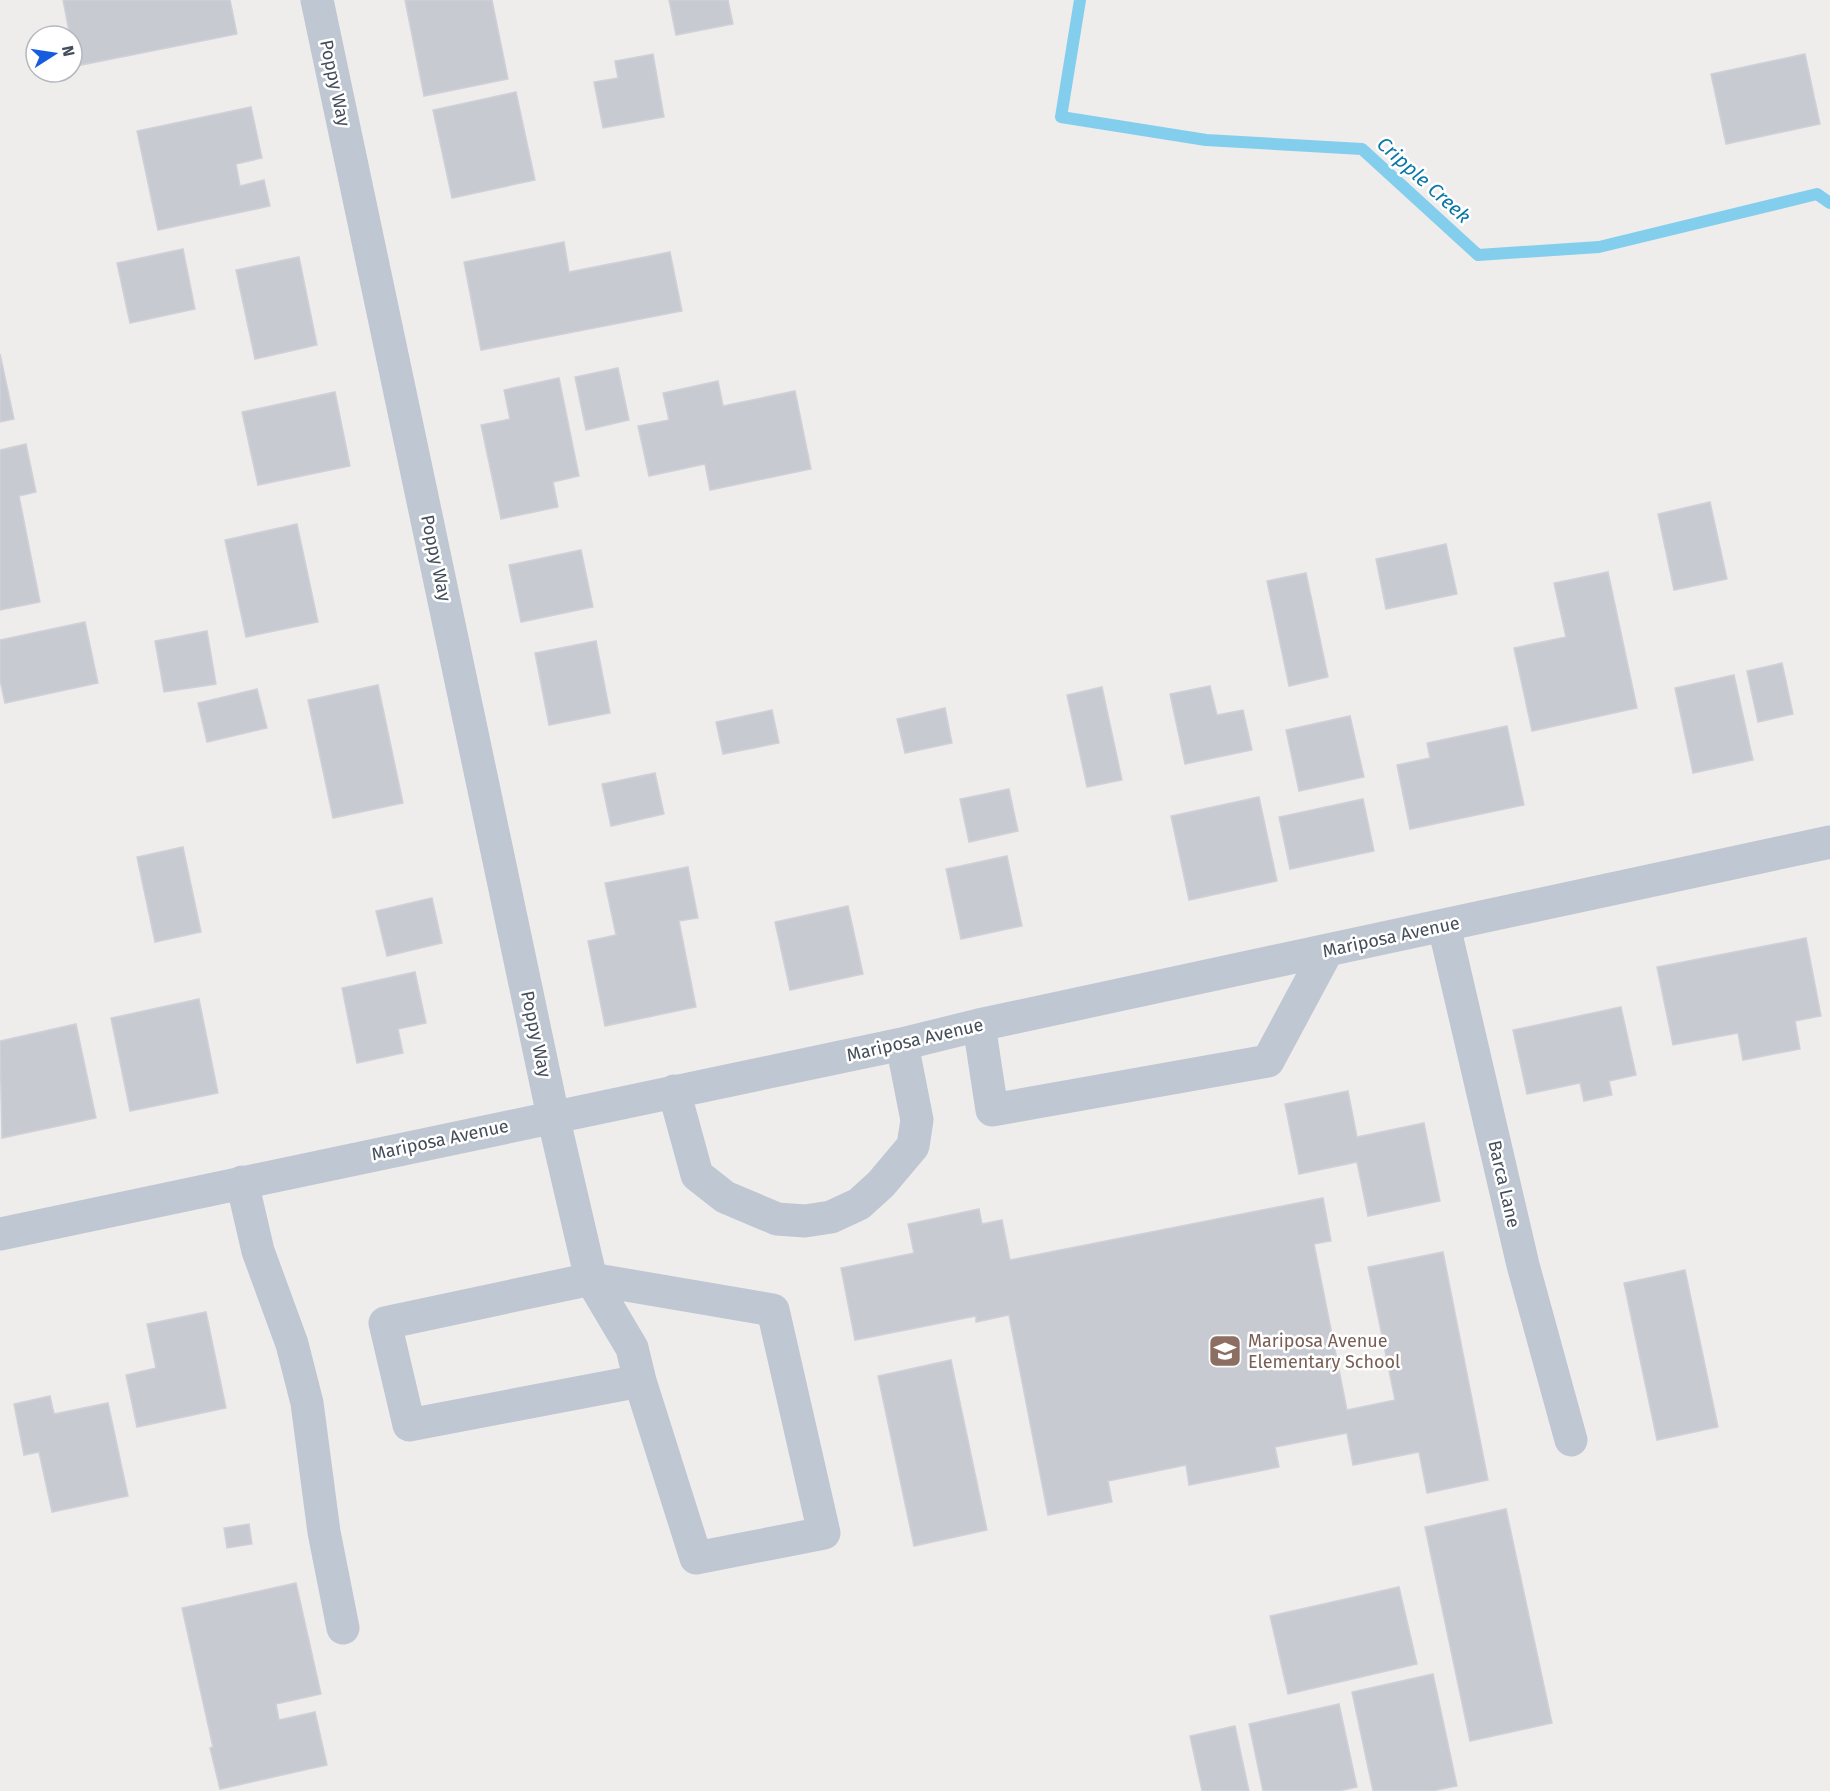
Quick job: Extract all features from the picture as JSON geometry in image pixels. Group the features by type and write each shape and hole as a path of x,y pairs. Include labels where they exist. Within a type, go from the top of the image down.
{"street":[{"name":"Poppy Way","path":"317,0 553,1116 591,1279 632,1348 640,1381 696,1558 824,1533 773,1310 591,1279"},
{"name":"Mariposa Avenue","path":"0,1233 902,1044 979,1025 1830,842"},
{"name":"Barca Lane","path":"1444,926 1523,1265 1571,1440"},
{"path":"979,1025 992,1110 1268,1061 1327,951"},
{"path":"674,1091 698,1175 706,1182 725,1197 777,1220 805,1221 831,1218 859,1204 881,1184 914,1146 916,1119 902,1044"},
{"path":"242,1182 258,1251 292,1344 308,1403 324,1532 343,1628"},
{"path":"591,1279 385,1323 409,1425 640,1381"}],"building":[{"path":"63,0 230,0 237,34 84,64 84,24 68,24"},
{"path":"405,0 492,0 508,79 424,96"},
{"path":"669,0 728,0 733,24 676,35"},
{"path":"653,54 664,117 603,128 594,82 618,78 615,61"},
{"path":"1805,54 1820,124 1726,144 1711,74"},
{"path":"516,92 535,180 452,198 433,110"},
{"path":"251,107 262,158 236,164 240,186 264,180 270,206 158,230 137,131"},
{"path":"564,242 569,272 670,252 682,311 481,350 464,262"},
{"path":"183,249 195,309 130,323 117,263"},
{"path":"299,257 317,345 255,359 236,270"},
{"path":"0,354 14,419 0,422"},
{"path":"618,368 629,420 586,430 575,377"},
{"path":"559,378 579,476 553,482 558,507 501,519 481,425 510,419 504,390"},
{"path":"718,381 723,406 795,391 811,469 710,490 705,464 649,476 638,426 669,420 663,393"},
{"path":"335,392 350,466 258,485 242,412"},
{"path":"26,444 36,492 19,496 40,602 0,610 0,450"},
{"path":"1710,502 1727,579 1674,590 1658,514"},
{"path":"297,524 318,622 246,637 225,540"},
{"path":"1446,544 1457,594 1386,609 1376,559"},
{"path":"581,550 593,607 521,622 509,565"},
{"path":"1608,572 1637,708 1532,731 1514,648 1566,637 1554,583"},
{"path":"1306,573 1328,677 1289,686 1267,581"},
{"path":"85,622 98,683 5,703 0,680 0,640"},
{"path":"207,631 216,684 164,692 155,641"},
{"path":"596,641 610,713 549,725 535,653"},
{"path":"1782,663 1793,714 1758,722 1747,671"},
{"path":"1734,675 1753,760 1693,773 1675,688"},
{"path":"378,685 403,803 333,818 308,700"},
{"path":"1210,686 1217,715 1243,710 1252,750 1185,764 1170,694"},
{"path":"1102,687 1122,780 1087,787 1067,695"},
{"path":"257,689 267,728 207,742 198,703"},
{"path":"945,708 952,743 905,753 897,719"},
{"path":"772,710 779,743 723,754 716,722"},
{"path":"1350,716 1364,777 1299,791 1286,730"},
{"path":"1507,726 1524,805 1410,829 1397,765 1430,758 1427,743"},
{"path":"655,773 664,814 611,826 602,784"},
{"path":"1009,789 1018,831 969,842 960,799"},
{"path":"1259,797 1277,881 1189,900 1171,816"},
{"path":"1363,799 1374,851 1290,869 1279,817"},
{"path":"183,847 201,932 155,942 137,857"},
{"path":"1007,856 1022,926 961,939 946,869"},
{"path":"688,867 698,918 679,921 696,1007 605,1026 588,941 616,935 605,883"},
{"path":"432,898 442,943 387,956 376,911"},
{"path":"848,906 863,974 790,990 775,922"},
{"path":"1806,938 1821,1016 1795,1021 1800,1049 1743,1060 1738,1033 1673,1045 1657,967"},
{"path":"415,972 426,1023 398,1029 403,1053 357,1063 342,988"},
{"path":"199,999 218,1093 130,1111 111,1018"},
{"path":"1621,1007 1636,1075 1609,1081 1612,1095 1584,1101 1580,1083 1527,1094 1513,1030"},
{"path":"76,1024 96,1118 2,1138 0,1041"},
{"path":"1348,1091 1357,1137 1424,1123 1440,1201 1368,1216 1357,1162 1299,1174 1285,1104"},
{"path":"1323,1198 1331,1241 1314,1244 1347,1410 1395,1400 1368,1267 1443,1252 1488,1480 1427,1493 1419,1452 1353,1465 1347,1433 1275,1447 1279,1467 1189,1485 1186,1465 1108,1481 1112,1502 1048,1515 1009,1315 976,1322 976,1316 855,1340 841,1268 914,1253 908,1224 979,1209 982,1224 1002,1220 1010,1260"},
{"path":"1685,1270 1718,1427 1657,1440 1624,1283"},
{"path":"206,1312 226,1408 137,1427 126,1375 156,1368 147,1324"},
{"path":"951,1360 987,1530 914,1546 878,1376"},
{"path":"50,1396 54,1414 108,1403 128,1496 52,1512 39,1452 24,1455 14,1404"},
{"path":"1506,1509 1552,1723 1470,1741 1425,1527"},
{"path":"249,1524 252,1544 227,1548 224,1528"},
{"path":"296,1583 321,1694 276,1704 279,1720 315,1712 327,1765 220,1789 182,1608"},
{"path":"1399,1587 1417,1664 1288,1694 1270,1616"},
{"path":"1433,1674 1457,1786 1432,1791 1373,1791 1352,1692"},
{"path":"1339,1704 1357,1787 1339,1791 1263,1791 1249,1724"},
{"path":"1235,1726 1249,1791 1202,1791 1190,1736"}],"waterway":[{"name":"Cripple Creek","path":"1080,0 1061,117 1206,140 1362,149 1478,255 1599,247 1817,194 1830,203"}],"place":[{"name":"Mariposa Avenue Elementary School","path":"1225,1351"}]}
